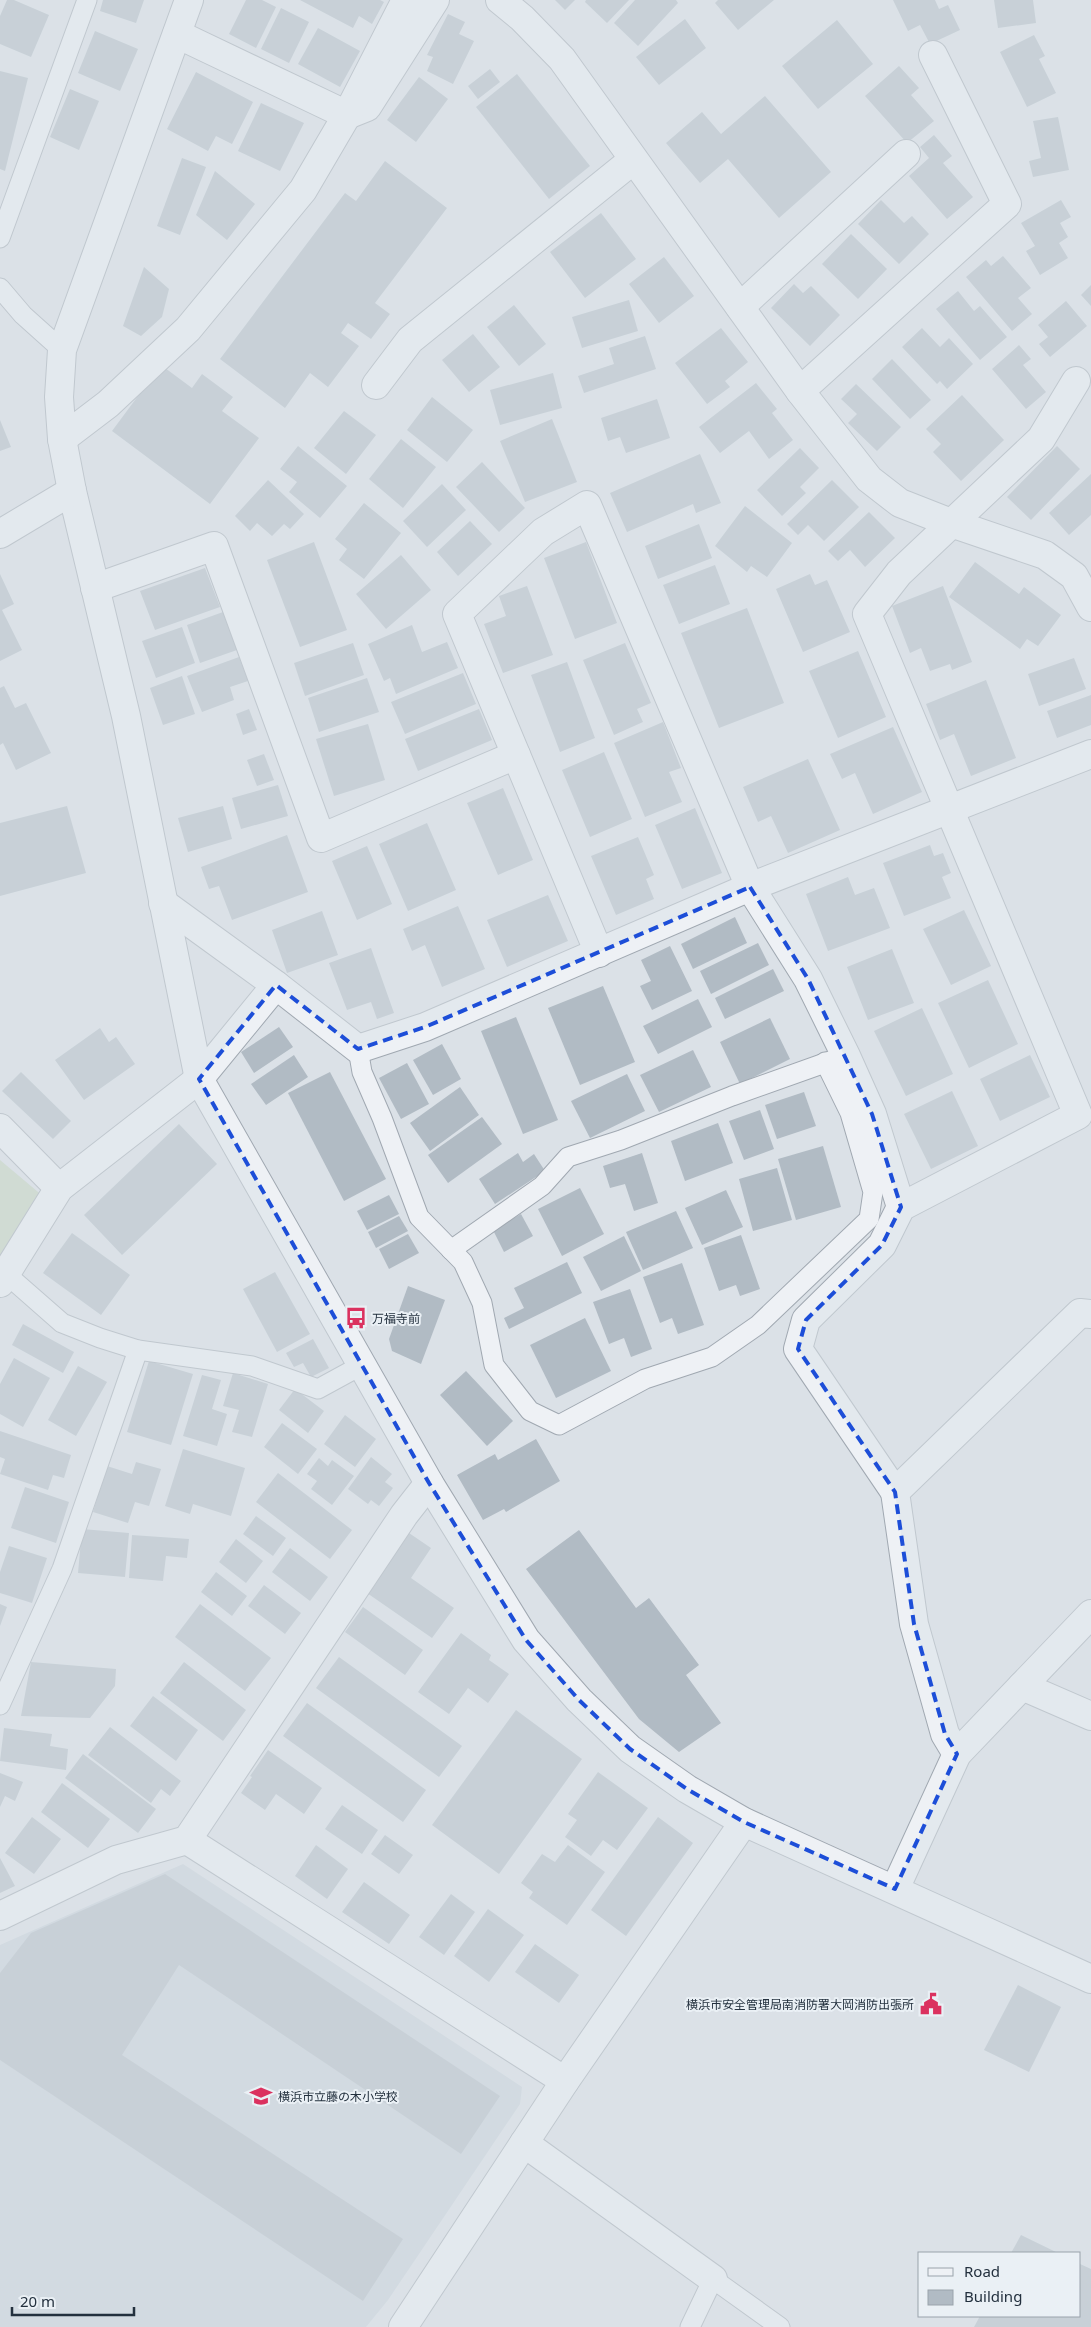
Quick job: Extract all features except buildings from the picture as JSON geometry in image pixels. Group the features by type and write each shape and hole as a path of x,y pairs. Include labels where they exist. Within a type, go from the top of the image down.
{"street":[{"path":"189,0 62,350 59,397 62,439 72,491 126,716 162,903 199,1079 429,1483 526,1640 579,1700 630,1749 687,1790 744,1822 1091,1979"},
{"path":"62,439 108,404 188,329 303,190 347,115 406,0"},
{"path":"177,34 347,115 367,107 435,0"},
{"path":"500,0 522,18 562,59 800,391 869,479 900,503 950,523 1045,555 1074,576 1091,607"},
{"path":"800,391 1007,204 934,56"},
{"path":"740,307 906,154"},
{"path":"376,386 410,340 633,160"},
{"path":"957,1754 945,1734 914,1624 894,1492 798,1349 806,1320 882,1245 901,1207 1078,1115 867,614 899,573 1041,439 1076,381"},
{"path":"0,534 72,491"},
{"path":"599,952 457,614 543,532 587,505 750,887 808,978 836,1059 872,1114 901,1207"},
{"path":"95,588 214,546 321,838 516,755"},
{"path":"162,903 276,985 358,1049 425,1027 750,887 1091,754"},
{"path":"2,1278 59,1188 199,1079 276,985"},
{"path":"0,1128 59,1188"},
{"path":"894,1492 1080,1313 1091,1314"},
{"path":"0,1916 116,1860 187,1840 404,1515 429,1483"},
{"path":"895,1889 957,1754 1091,1614"},
{"path":"1022,1686 1091,1716"},
{"path":"404,2327 565,2081 744,1822"},
{"path":"187,1840 565,2081"},
{"path":"524,2143 713,2279"}],"lane":[{"path":"0,238 87,0"},
{"path":"0,288 23,315 62,350"},
{"path":"358,1049 362,1072 382,1118 419,1217 451,1250 463,1262 482,1303 494,1365 530,1412 558,1425 645,1379 712,1357 758,1325 869,1219 873,1192 836,1059 732,1096 622,1140 568,1158 542,1186 451,1250"},
{"path":"2,1278 62,1323 138,1350 252,1366 318,1389 362,1365"},
{"path":"0,1705 62,1569 138,1350"},
{"path":"690,2327 713,2279 780,2327"}],"highlighted area":[{"path":"750,887 808,979 872,1114 901,1207 882,1245 806,1320 798,1349 895,1492 914,1624 945,1734 957,1754 895,1889 744,1822 687,1789 630,1749 579,1700 526,1640 429,1483 199,1079 276,985 358,1049 425,1027"}],"shaded area":[{"name":"横浜市立藤の木小学校","path":"183,1864 522,2087 520,2104 388,2300 366,2327 0,2327 0,1945"}],"green space":[{"path":"0,1160 50,1202 0,1272"}],"place":[{"name":"万福寺前","path":"356,1318"},
{"name":"横浜市安全管理局南消防署大岡消防出張所","path":"931,2004"},
{"name":"横浜市立藤の木小学校","path":"261,2096"}]}
